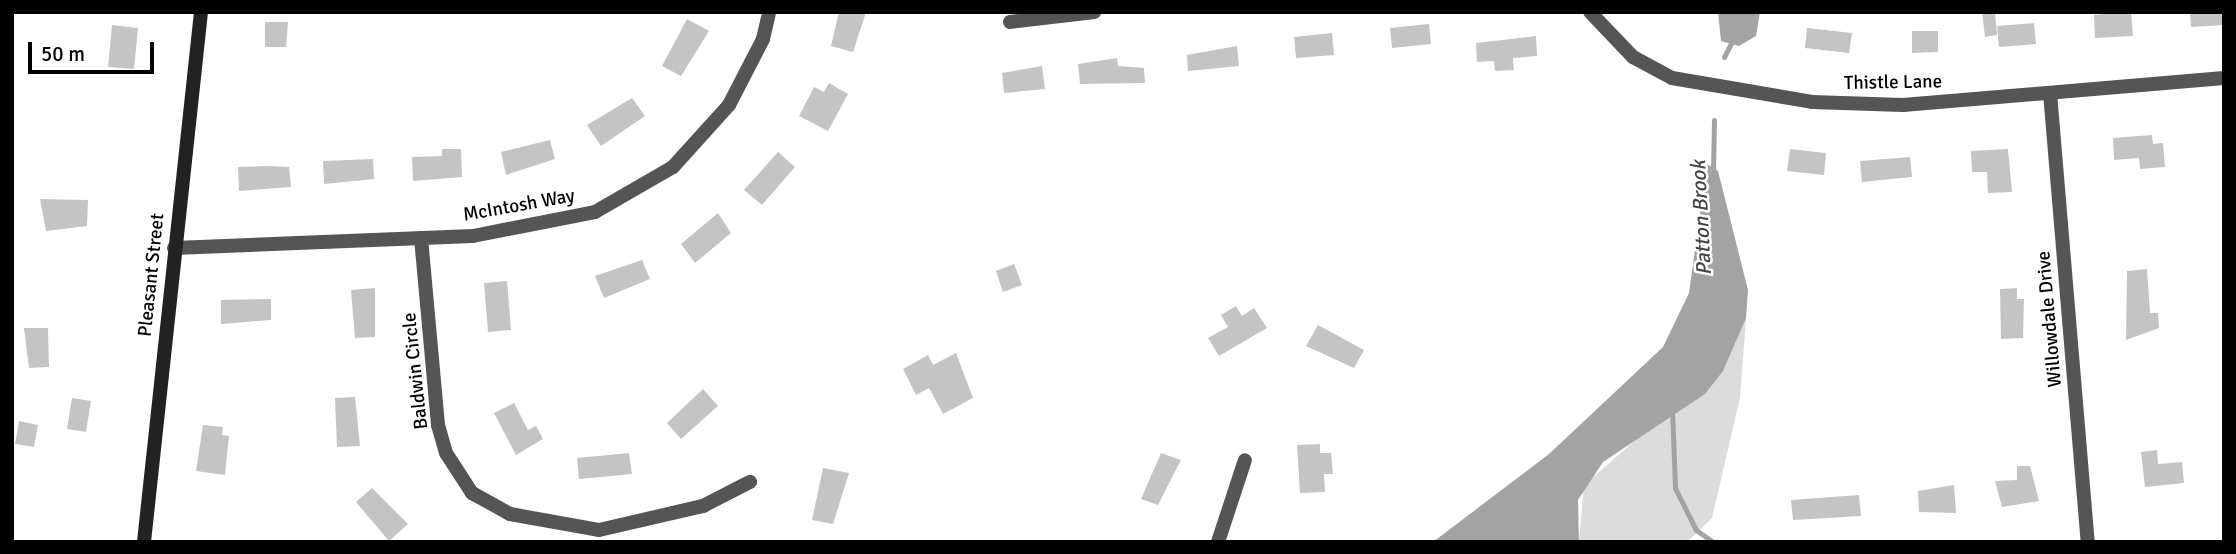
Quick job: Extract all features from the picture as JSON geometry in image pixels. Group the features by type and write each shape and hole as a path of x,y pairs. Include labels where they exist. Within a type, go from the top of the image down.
{"street":[{"name":"Pleasant Street","path":"144,542 201,12"},
{"name":"McIntosh Way","path":"174,248 473,236 596,212 673,167 729,105 763,39 769,12"},
{"path":"1010,22 1094,12"},
{"name":"Thistle Lane","path":"1590,12 1633,57 1695,85 1856,105 2050,93 2224,78"},
{"name":"Willowdale Drive","path":"2050,93 2088,542"},
{"name":"Baldwin Circle","path":"421,238 438,425 446,453 472,493 510,514 598,530 703,506 750,482"},
{"path":"1219,542 1245,460"}],"shaded area":[{"path":"1746,318 1740,398 1712,518 1687,542 1579,542 1584,485 1654,424 1705,394"}],"water":[{"path":"1718,12 1760,12 1756,36 1739,46 1721,41"},
{"path":"1707,164 1718,171 1748,290 1746,318 1723,371 1705,394 1603,462 1578,500 1579,542 1433,542 1549,454 1663,347 1689,293"}],"building":[{"path":"839,12 866,12 853,52 831,46"},
{"path":"1982,12 1995,12 1997,35 1985,37"},
{"path":"2190,12 2224,12 2224,25 2191,27"},
{"path":"2131,13 2133,36 2095,38 2094,15"},
{"path":"687,19 709,31 681,76 662,66"},
{"path":"265,22 288,22 286,47 265,47"},
{"path":"2034,23 2036,44 1999,47 1997,26"},
{"path":"1429,24 1431,44 1392,48 1390,28"},
{"path":"112,25 138,28 134,69 108,67"},
{"path":"1807,28 1852,33 1849,53 1805,48"},
{"path":"1912,31 1938,31 1938,52 1912,53"},
{"path":"1332,33 1334,55 1296,58 1294,37"},
{"path":"1536,36 1537,56 1513,58 1514,70 1495,71 1494,61 1477,62 1476,43"},
{"path":"1237,46 1239,66 1188,71 1187,55"},
{"path":"1117,58 1118,66 1144,68 1145,83 1080,84 1078,64"},
{"path":"1042,66 1045,89 1004,93 1002,73"},
{"path":"829,83 848,94 828,131 799,116 814,87 824,92"},
{"path":"632,98 645,116 601,146 587,125"},
{"path":"2152,135 2153,144 2163,143 2165,167 2140,169 2139,158 2114,160 2113,138"},
{"path":"550,140 555,159 506,175 501,152"},
{"path":"442,149 461,149 462,177 413,181 412,157 442,156"},
{"path":"1790,149 1826,153 1824,175 1787,171"},
{"path":"2008,149 2012,192 1988,193 1987,172 1972,172 1971,151"},
{"path":"778,152 795,167 762,205 744,190"},
{"path":"1910,157 1912,177 1862,182 1860,161"},
{"path":"373,159 374,179 324,184 323,161"},
{"path":"238,167 289,167 291,187 239,191"},
{"path":"40,199 88,200 87,226 46,231"},
{"path":"718,213 731,233 695,263 681,244"},
{"path":"642,260 650,279 604,298 595,276"},
{"path":"1014,264 1022,285 1003,292 996,271"},
{"path":"2147,269 2150,313 2158,313 2159,328 2126,340 2127,271"},
{"path":"507,281 511,330 488,332 484,283"},
{"path":"375,288 375,337 355,338 351,290"},
{"path":"2017,288 2017,299 2024,299 2023,338 2001,339 2000,289"},
{"path":"271,299 271,320 221,324 221,300"},
{"path":"1236,306 1242,316 1254,308 1267,328 1219,356 1208,338 1228,327 1221,315"},
{"path":"1318,325 1364,350 1354,368 1306,346"},
{"path":"24,328 48,328 49,367 29,368"},
{"path":"956,353 973,398 943,414 929,388 916,395 903,369 928,355 933,365"},
{"path":"703,389 718,406 681,439 667,423"},
{"path":"355,397 360,446 337,447 335,398"},
{"path":"72,398 91,401 86,432 67,429"},
{"path":"514,403 528,430 536,426 543,439 516,455 494,413"},
{"path":"19,421 38,425 34,447 15,444"},
{"path":"203,425 223,427 222,435 229,436 225,475 196,471"},
{"path":"1320,444 1320,453 1331,453 1333,474 1324,474 1325,492 1300,493 1297,445"},
{"path":"2157,450 2158,464 2182,462 2184,483 2145,487 2141,452"},
{"path":"629,453 632,474 579,479 577,458"},
{"path":"1161,453 1181,460 1158,505 1141,499"},
{"path":"2017,466 2030,466 2039,501 2002,507 1995,481 2017,480"},
{"path":"823,468 849,473 833,524 812,520"},
{"path":"1954,485 1956,513 1919,512 1918,491"},
{"path":"372,488 408,524 389,541 356,502"},
{"path":"1859,495 1861,516 1793,520 1791,500"}],"waterway":[{"name":"Patton Brook","path":"1724,57 1733,39"},
{"name":"Patton Brook","path":"1713,172 1714,120"},
{"name":"Patton Brook","path":"1672,409 1675,488 1696,530 1713,542"}]}
